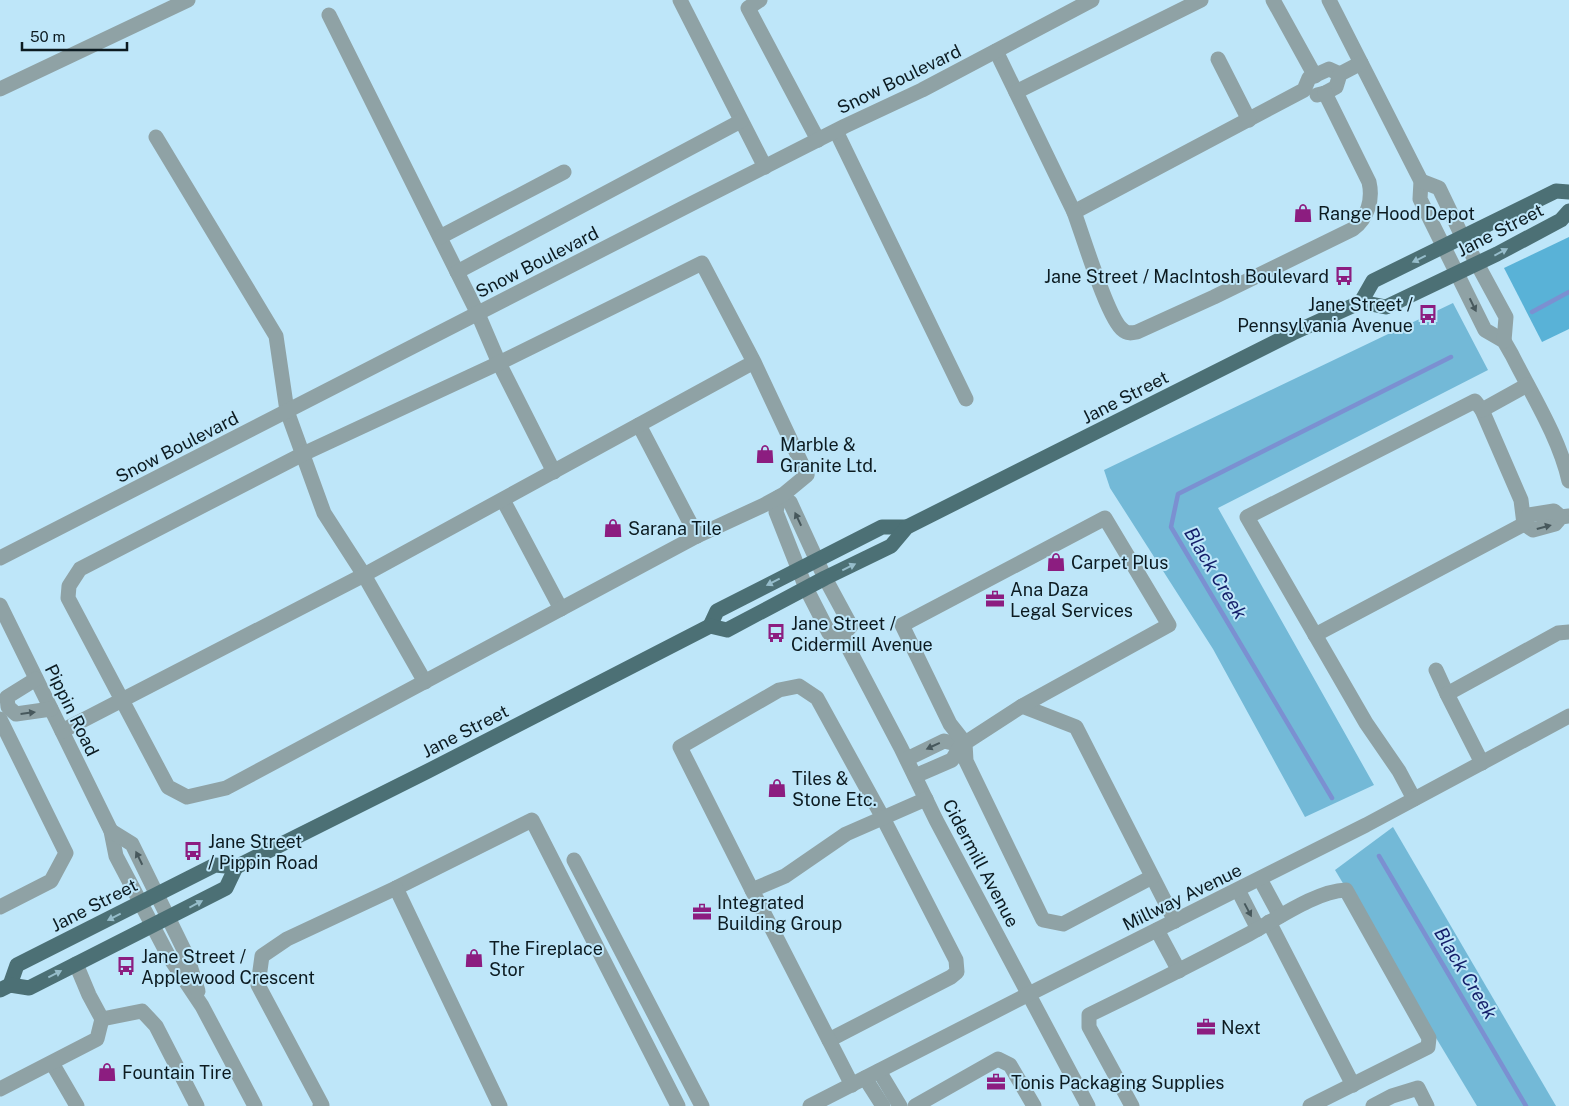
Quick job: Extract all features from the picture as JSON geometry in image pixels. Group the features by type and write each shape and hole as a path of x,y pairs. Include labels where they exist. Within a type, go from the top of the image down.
{"main road":[{"name":"Jane Street","path":"710,626 727,630 825,578 891,546 907,527 1293,334 1361,302 1373,281 1556,191 1569,192"},
{"name":"Jane Street","path":"1361,302 1386,307 1457,272 1478,264 1561,220 1569,211"},
{"name":"Jane Street","path":"236,868 226,888 168,918 29,988 5,987 17,965 215,865 236,868 436,767 710,626 717,611 882,527 907,527"}],"street":[{"path":"0,89 188,0"},
{"path":"680,0 765,167"},
{"path":"760,0 748,8 818,140"},
{"name":"Snow Boulevard","path":"0,558 818,140 922,90 1092,0"},
{"path":"1016,92 1201,0"},
{"path":"1273,0 1315,76"},
{"path":"1329,0 1421,181 1420,198 1485,330 1504,341 1556,442 1569,481"},
{"path":"330,15 554,472"},
{"path":"996,50 1074,212 1116,322 1121,330 1132,333 1214,297 1353,229 1361,223 1370,203 1371,190 1369,182 1325,93"},
{"path":"1218,60 1249,120"},
{"path":"1304,90 1318,96 1325,93 1336,87 1340,74 1361,63"},
{"path":"1074,212 1304,90 1309,78 1329,68 1340,74"},
{"path":"457,272 741,121"},
{"path":"836,131 966,399"},
{"path":"156,137 276,336 287,411 324,513 364,576 425,682"},
{"path":"440,237 564,172"},
{"path":"1421,181 1439,188 1462,236 1506,317 1504,341"},
{"path":"702,263 754,362 807,475 764,506 697,536 226,788 186,798 168,788 68,598 69,586 80,569 302,454 499,363 702,263"},
{"path":"62,731 364,576 754,362"},
{"path":"1482,410 1527,385"},
{"path":"1414,799 1399,771 1366,723 1247,517 1475,401 1482,410 1521,500 1524,524 1533,530 1555,524 1565,516"},
{"path":"639,425 697,536"},
{"path":"779,497 790,502 816,560 851,626 842,636"},
{"name":"Cidermill Avenue","path":"779,497 776,512 806,588 829,633 842,636 1088,1106"},
{"path":"503,500 561,609"},
{"path":"915,776 952,760 963,744 1022,706 1169,625 1105,518 902,625 950,724 963,744 966,761 1043,920 1063,924 1152,877"},
{"path":"1316,635 1524,524"},
{"name":"Pippin Road","path":"0,605 112,831 116,856 168,955 202,1006"},
{"path":"1447,694 1558,633 1569,632"},
{"path":"1436,670 1482,763"},
{"path":"3,711 7,697 36,679"},
{"path":"829,1040 951,978 957,972 956,960 883,818 817,698 799,686 779,690 680,747 829,1040 858,1081 883,1106"},
{"path":"0,692 3,711 66,853 51,881 0,907"},
{"path":"1022,706 1076,727 1175,921"},
{"path":"3,711 16,714 51,709"},
{"name":"Millway Avenue","path":"810,1106 1260,879 1569,716"},
{"path":"907,759 944,741 963,744"},
{"path":"752,890 786,876 846,834 926,799"},
{"path":"321,1106 258,985 262,956 287,939 396,888 532,820 678,1106"},
{"name":"Pippin Road","path":"112,831 132,844 187,956 202,1006"},
{"path":"574,860 702,1106"},
{"path":"1260,879 1269,923"},
{"path":"396,888 500,1106"},
{"path":"1238,890 1269,923 1353,1085"},
{"path":"1132,1106 1089,1027 1089,1015 1179,971 1332,890 1346,890 1429,1038 1428,1047 1310,1106"},
{"path":"1157,930 1179,971"},
{"path":"0,1089 97,1039 102,1019 76,964"},
{"path":"202,1006 250,1104"},
{"path":"102,1019 142,1011 156,1026 197,1106"},
{"path":"915,1106 998,1059 1010,1065 1034,1106"},
{"path":"52,1063 77,1106"},
{"path":"879,1071 900,1106"},
{"path":"1373,1106 1392,1096 1418,1088 1427,1106"}],"shaded area":[{"path":"1569,237 1569,329 1542,342 1504,268"},
{"path":"1453,303 1488,370 1218,508 1374,785 1305,817 1213,649 1110,488 1104,470"},
{"path":"1393,827 1556,1106 1477,1106 1335,870"}],"waterway":[{"name":"Black Creek","path":"1532,312 1569,292"},
{"name":"Black Creek","path":"1332,798 1171,527 1178,494 1451,357"},
{"name":"Black Creek","path":"1379,856 1526,1106"}],"place":[{"name":"Range Hood Depot","path":"1303,213"},
{"name":"Jane Street / MacIntosh Boulevard","path":"1344,276"},
{"name":"Jane Street / Pennsylvania Avenue","path":"1428,314"},
{"name":"Marble & Granite Ltd.","path":"765,454"},
{"name":"Sarana Tile","path":"613,528"},
{"name":"Carpet Plus","path":"1056,562"},
{"name":"Ana Daza Legal Services","path":"995,599"},
{"name":"Jane Street / Cidermill Avenue","path":"776,633"},
{"name":"Tiles & Stone Etc.","path":"777,788"},
{"name":"Jane Street / Pippin Road","path":"193,851"},
{"name":"Integrated Building Group","path":"702,912"},
{"name":"The Fireplace Stor","path":"474,958"},
{"name":"Jane Street / Applewood Crescent","path":"126,966"},
{"name":"Next","path":"1206,1027"},
{"name":"Fountain Tire","path":"107,1072"},
{"name":"Tonis Packaging Supplies","path":"996,1082"}]}
